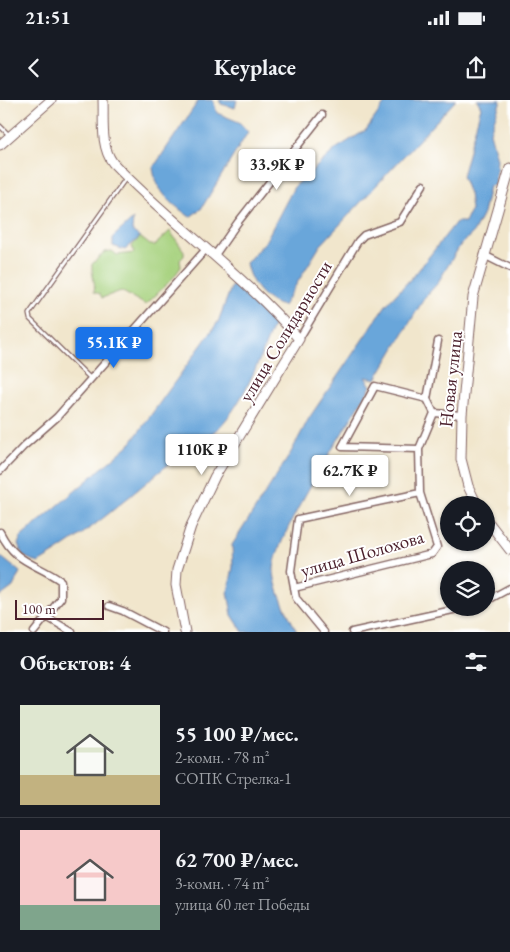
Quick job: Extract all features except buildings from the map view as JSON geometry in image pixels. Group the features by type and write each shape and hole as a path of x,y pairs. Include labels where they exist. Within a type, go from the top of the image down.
{"street":[{"path":"0,145 51,100"},
{"path":"103,100 106,155 127,178 276,311 299,339"},
{"path":"215,255 238,222 322,115"},
{"name":"Новая улица","path":"473,496 468,486 461,459 462,415 474,297 484,255 510,168"},
{"name":"улица Солидарности","path":"185,632 176,585 177,570 191,526 215,476 358,241 364,235 400,222 423,186"},
{"path":"0,471 24,446 57,417 207,248"},
{"path":"484,255 510,268"},
{"path":"324,632 296,598 291,571 296,523 298,519 420,493 419,449 434,413 427,399 438,341"},
{"path":"419,449 342,447 375,386 427,399"},
{"path":"434,413 462,415"},
{"name":"улица Шолохова","path":"294,588 432,554 437,547 420,493"},
{"path":"495,531 510,550"},
{"path":"0,532 7,547 21,559 61,581 61,598 34,632"},
{"path":"495,596 510,588"},
{"path":"109,606 123,611 163,632"},
{"path":"352,632 440,613"},
{"path":"45,616 72,632"}],"lane":[{"path":"0,126 10,137"},
{"path":"91,379 30,319 29,314 127,178"}],"green space":[{"path":"170,231 184,251 184,256 180,260 181,267 173,278 146,305 121,291 102,298 100,294 94,292 92,264 105,252 112,251 117,255 134,253 132,246 140,237 150,245 155,245"}],"water":[{"path":"199,100 213,100 217,113 239,122 248,132 201,209 190,217 171,202 161,190 157,184 153,168"},
{"path":"219,100 237,100 235,108 221,104"},
{"path":"387,100 456,100 320,246 283,306 276,304 258,290 250,277 246,263 265,242 294,187 337,148 366,130"},
{"path":"477,100 501,100 490,132 497,159 495,185 489,186 483,214 473,233 461,244 437,284 425,297 376,379 365,377 371,386 314,479 286,534 277,556 274,572 280,595 297,632 243,632 232,615 228,592 233,567 232,545 289,456 309,418 386,305 417,272 456,222 465,222 471,209 469,194 462,176 481,107"},
{"path":"133,219 132,231 140,237 125,250 113,246 113,237"},
{"path":"232,285 260,305 274,323 253,375 232,412 220,427 175,459 109,514 75,539 38,563 23,556 18,544 21,537 130,444 218,322"},
{"path":"0,556 20,572 13,587 1,596"}]}
